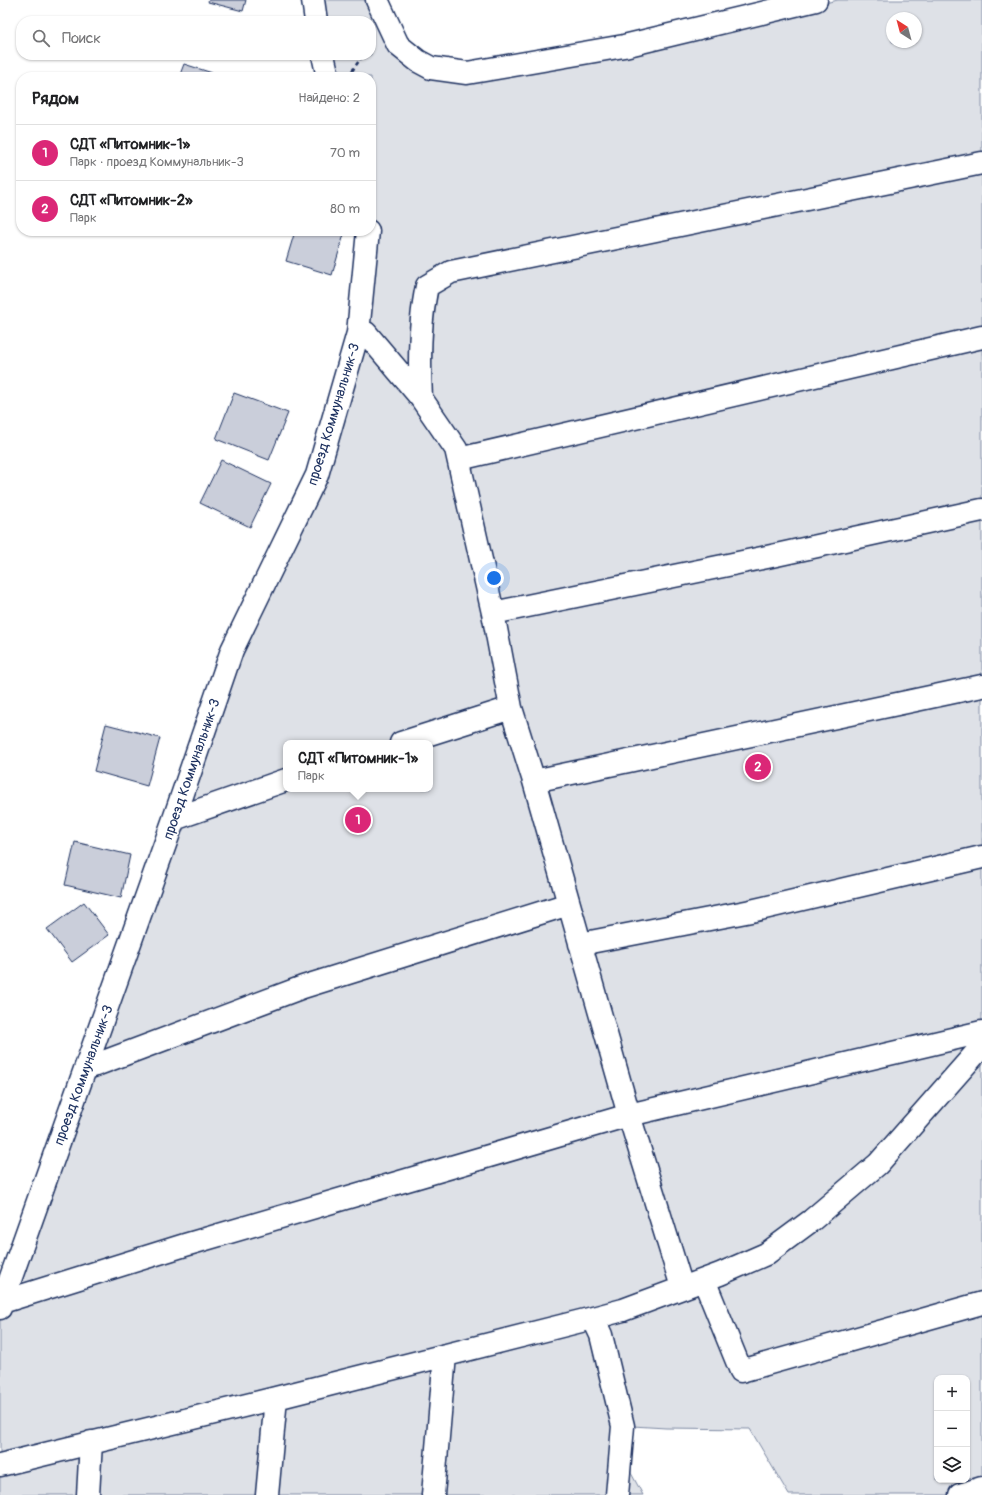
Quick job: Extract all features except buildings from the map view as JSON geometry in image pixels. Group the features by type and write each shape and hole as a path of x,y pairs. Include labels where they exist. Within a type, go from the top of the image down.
{"street":[{"path":"313,0 315,16"},
{"path":"377,0 398,45 418,61 431,68 467,74 624,46 816,0"},
{"path":"324,60 327,72"},
{"path":"421,398 418,357 423,304 427,286 451,272 982,163"},
{"name":"проезд Коммунальник-3","path":"1,1305 174,819 232,650 317,476 358,333 368,236"},
{"path":"358,333 366,333 421,398 456,449 493,613 511,708 534,782 629,1115 682,1287"},
{"path":"459,459 982,337"},
{"path":"493,613 767,557 982,510"},
{"path":"534,782 982,686"},
{"path":"410,740 511,708"},
{"path":"174,819 283,781"},
{"path":"580,944 751,911 982,857"},
{"path":"85,1069 303,987 569,904"},
{"path":"1,1305 185,1245 629,1115 982,1032"},
{"path":"0,1465 276,1398 623,1310 704,1280 766,1254 812,1220 878,1164 982,1046"},
{"path":"704,1280 740,1371 982,1303"},
{"path":"593,1318 601,1335 623,1426 617,1495"},
{"path":"433,1495 445,1355"},
{"path":"267,1495 276,1398"},
{"path":"88,1495 91,1442"},
{"path":"619,1471 634,1495"},
{"path":"960,1495 982,1488"}],"path":[{"path":"351,72 359,60"}],"shaded area":[{"path":"320,0 373,0 434,73 608,52 838,0 982,0 982,1495 789,1495 750,1429 632,1426 631,1473 643,1495 0,1495 0,1319 238,648 361,337 453,449 515,704 459,445 369,330 374,236 376,236 376,72 333,72 331,60 376,60 376,16 323,16"}],"place":[{"name":"СДТ «Питомник-2»","path":"758,767"},
{"name":"СДТ «Питомник-1»","path":"358,820"}]}
